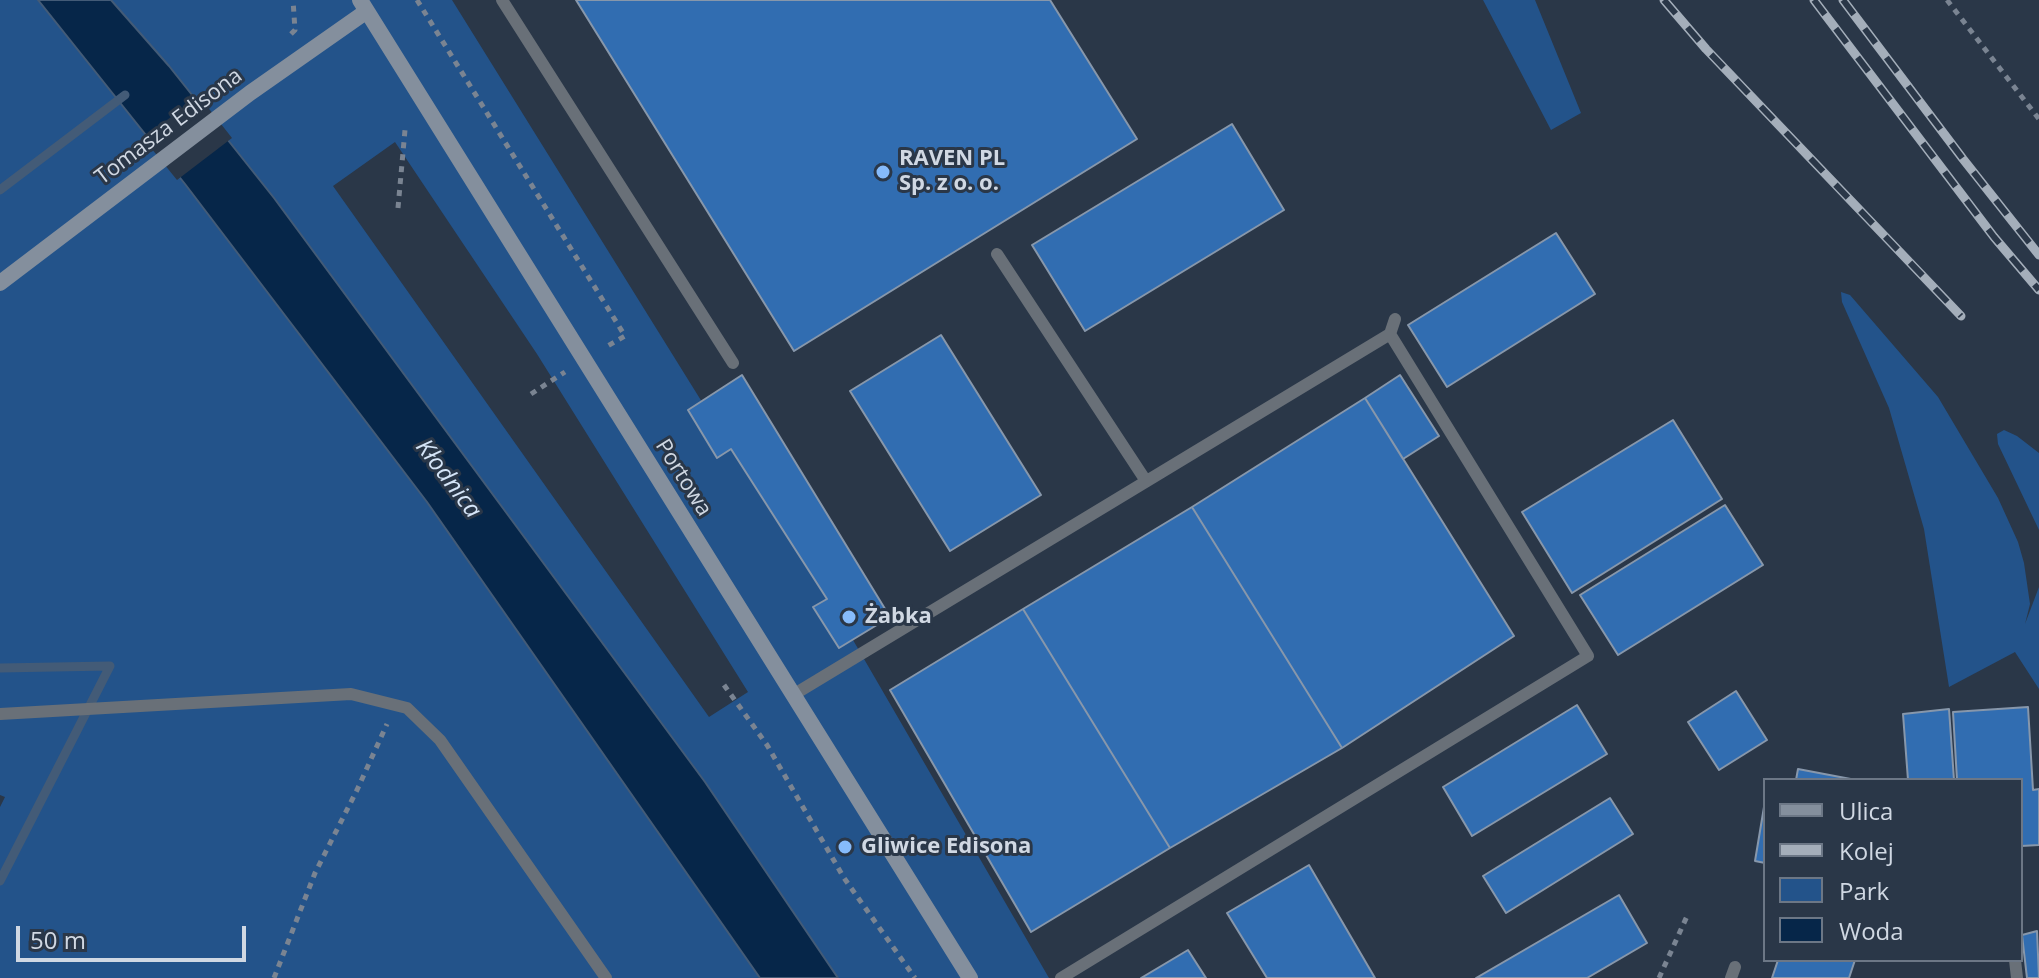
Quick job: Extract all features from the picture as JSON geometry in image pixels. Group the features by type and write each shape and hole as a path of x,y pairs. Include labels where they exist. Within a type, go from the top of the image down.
{"street":[{"name":"Tomasza Edisona","path":"0,283 364,6"},
{"name":"Portowa","path":"364,6 970,978"}],"lane":[{"path":"502,0 733,363"},
{"path":"997,254 1146,481"},
{"path":"793,695 1390,334 1395,319"},
{"path":"1061,978 1588,656 1390,334"},
{"path":"0,714 351,694 407,708 440,740 606,978"}],"path":[{"path":"285,38 295,30 293,0"},
{"path":"417,0 625,336"},
{"path":"1947,0 2039,119"},
{"path":"398,208 405,130"},
{"path":"531,394 584,360"},
{"path":"724,685 767,745 844,878 915,978"},
{"path":"274,978 315,873 396,705"},
{"path":"1659,978 1688,914"}],"green space":[{"path":"0,0 38,0 185,184 427,502 760,978 0,978 0,807 5,797 0,795"},
{"path":"111,0 452,0 702,402 688,410 716,457 731,449 827,599 814,607 839,648 853,640 1049,978 838,978 705,782 274,198 169,66","holes":["395,142 537,354 748,692 709,717 333,186"]},
{"path":"1483,0 1535,0 1581,113 1551,130"},
{"path":"1841,292 1850,295 1938,397 1998,498 2024,563 2030,604 2025,624 2039,587 2039,689 2015,652 1949,687 1924,529 1889,408 1842,302"},
{"path":"2004,430 2039,453 2039,530 1998,444 1997,434"}],"water":[{"name":"Kłodnica","path":"38,0 111,0 169,66 274,198 705,782 838,978 760,978 427,502 185,184"}],"pier":[{"path":"199,96 232,138 177,180 143,138"}],"building":[{"name":"RAVEN PL Sp. z o. o.","path":"576,0 1050,0 1137,139 794,351"},
{"path":"1232,124 1284,210 1085,331 1032,245"},
{"path":"1556,233 1595,294 1447,387 1408,325"},
{"path":"941,335 1041,495 950,551 850,391"},
{"path":"742,375 890,617 839,648 813,607 827,599 731,449 717,458 688,410"},
{"path":"1400,375 1439,436 1403,459 1365,398"},
{"path":"1365,398 1514,636 1342,748 1192,507"},
{"path":"1673,420 1722,499 1572,593 1522,512"},
{"path":"1725,505 1763,565 1618,655 1580,595"},
{"path":"1192,507 1342,748 1170,848 1023,609"},
{"path":"1023,609 1170,848 1031,932 890,690"},
{"path":"1736,691 1767,740 1719,770 1688,722"},
{"path":"1577,705 1607,754 1472,836 1443,787"},
{"path":"2028,707 2033,790 2039,789 2039,845 2023,846 2023,778 1957,778 1953,712"},
{"path":"1949,709 1954,778 1908,778 1903,714"},
{"path":"1798,769 1845,778 1796,778"},
{"path":"1610,798 1633,834 1506,913 1483,876"},
{"path":"1763,813 1763,863 1755,861"},
{"path":"1309,865 1375,978 1267,978 1227,913"},
{"path":"1619,895 1647,943 1587,978 1476,978"},
{"path":"2037,931 2039,978 2027,978 2023,935"},
{"path":"1188,950 1206,978 1141,978"},
{"path":"1777,962 1854,962 1849,978 1772,978"}],"waterway":[{"path":"0,190 125,95"},
{"path":"0,668 110,666 0,881"}],"railway":[{"path":"1664,0 1706,49 1961,316"},
{"path":"1814,0 1994,237 2039,290"},
{"path":"1843,0 2039,255"}],"place":[{"name":"RAVEN PL Sp. z o. o.","path":"883,172"},
{"name":"Żabka","path":"849,617"},
{"name":"Gliwice Edisona","path":"845,847"}]}
